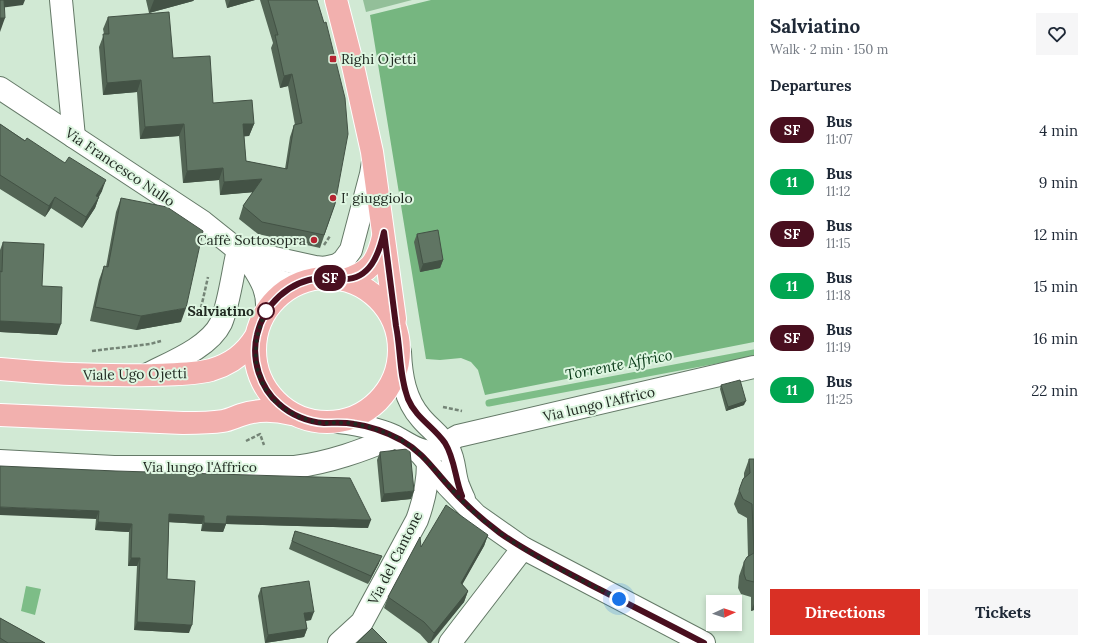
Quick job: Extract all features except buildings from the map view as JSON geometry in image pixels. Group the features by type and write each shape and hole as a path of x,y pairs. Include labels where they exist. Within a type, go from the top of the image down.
{"main road":[{"path":"336,0 352,60 372,152 396,326"},
{"path":"338,273 357,276 372,265 381,246 384,232"},
{"name":"Via lungo l'Affrico","path":"338,273 376,296 391,315 396,326 400,352 396,372 388,390 374,405 357,416 338,422 323,423 308,420 294,414 278,404 266,390 259,373 255,355 256,336 260,322 267,309 286,290 309,280 332,278 338,273"},
{"name":"Viale Ugo Ojetti","path":"0,369 62,374 146,375 202,372 214,369 236,359 246,351 256,336"},
{"name":"Via lungo l'Affrico","path":"0,415 211,423 260,410 294,414"}],"street":[{"path":"61,0 74,137"},
{"name":"Via Francesco Nullo","path":"0,88 203,222 238,250 253,267 264,286 267,309"},
{"path":"338,273 343,261 351,250 371,174 372,152"},
{"path":"146,375 184,355 207,340 217,330 224,312 238,250"},
{"name":"Via Francesco Nullo","path":"238,250 338,273"},
{"name":"Via Francesco Nullo","path":"253,267 267,277 286,283 297,284"},
{"name":"Via lungo l'Affrico","path":"400,352 401,372 408,399 413,409 446,444"},
{"name":"Via lungo l'Affrico","path":"338,422 373,428 427,451 434,451 458,436 754,368"},
{"path":"402,440 420,453 476,515 523,548 704,643"},
{"name":"Via lungo l'Affrico","path":"0,461 114,467 295,467 319,464 370,447 402,440"},
{"path":"446,444 453,462 458,485 467,506"},
{"name":"Via del Cantone","path":"339,643 362,622 416,520 423,505 427,489 428,462"},
{"path":"450,643 523,548"}],"path":[{"path":"323,246 331,235"},
{"path":"199,314 209,271"},
{"path":"90,351 150,344 166,340"}],"shaded area":[{"path":"363,0 412,0 366,12"},
{"path":"431,0 754,0 754,342 485,395 478,370 471,362 461,358 440,360 426,359 370,15"},
{"path":"26,586 41,589 35,615 21,611"}],"waterway":[{"name":"Torrente Affrico","path":"489,403 754,353"}],"bus line":[{"name":"SF","path":"462,496 450,452 446,444 434,430 421,419 413,409 408,399 401,372 384,232 377,256 372,265 364,272 344,280 320,278 297,284 286,290 267,309 260,322 256,336 255,355 259,373 266,390 278,404 294,414 308,420 323,423 338,422 355,424 373,428 408,444 420,453 447,485 476,515 502,534 523,548 562,570 704,643"}],"place":[{"name":"Righi Ojetti","path":"333,59"},
{"name":"I' giuggiolo","path":"333,198"},
{"name":"Caffè Sottosopra","path":"314,240"},
{"name":"Salviatino","path":"266,311"}],"route":[{"path":"266,311 267,309 260,322 256,336 255,355 259,373 266,390 278,404 294,414 308,420 323,423 338,422 355,424 373,428 408,444 420,453 447,485 476,515 523,548 619,599"}]}
